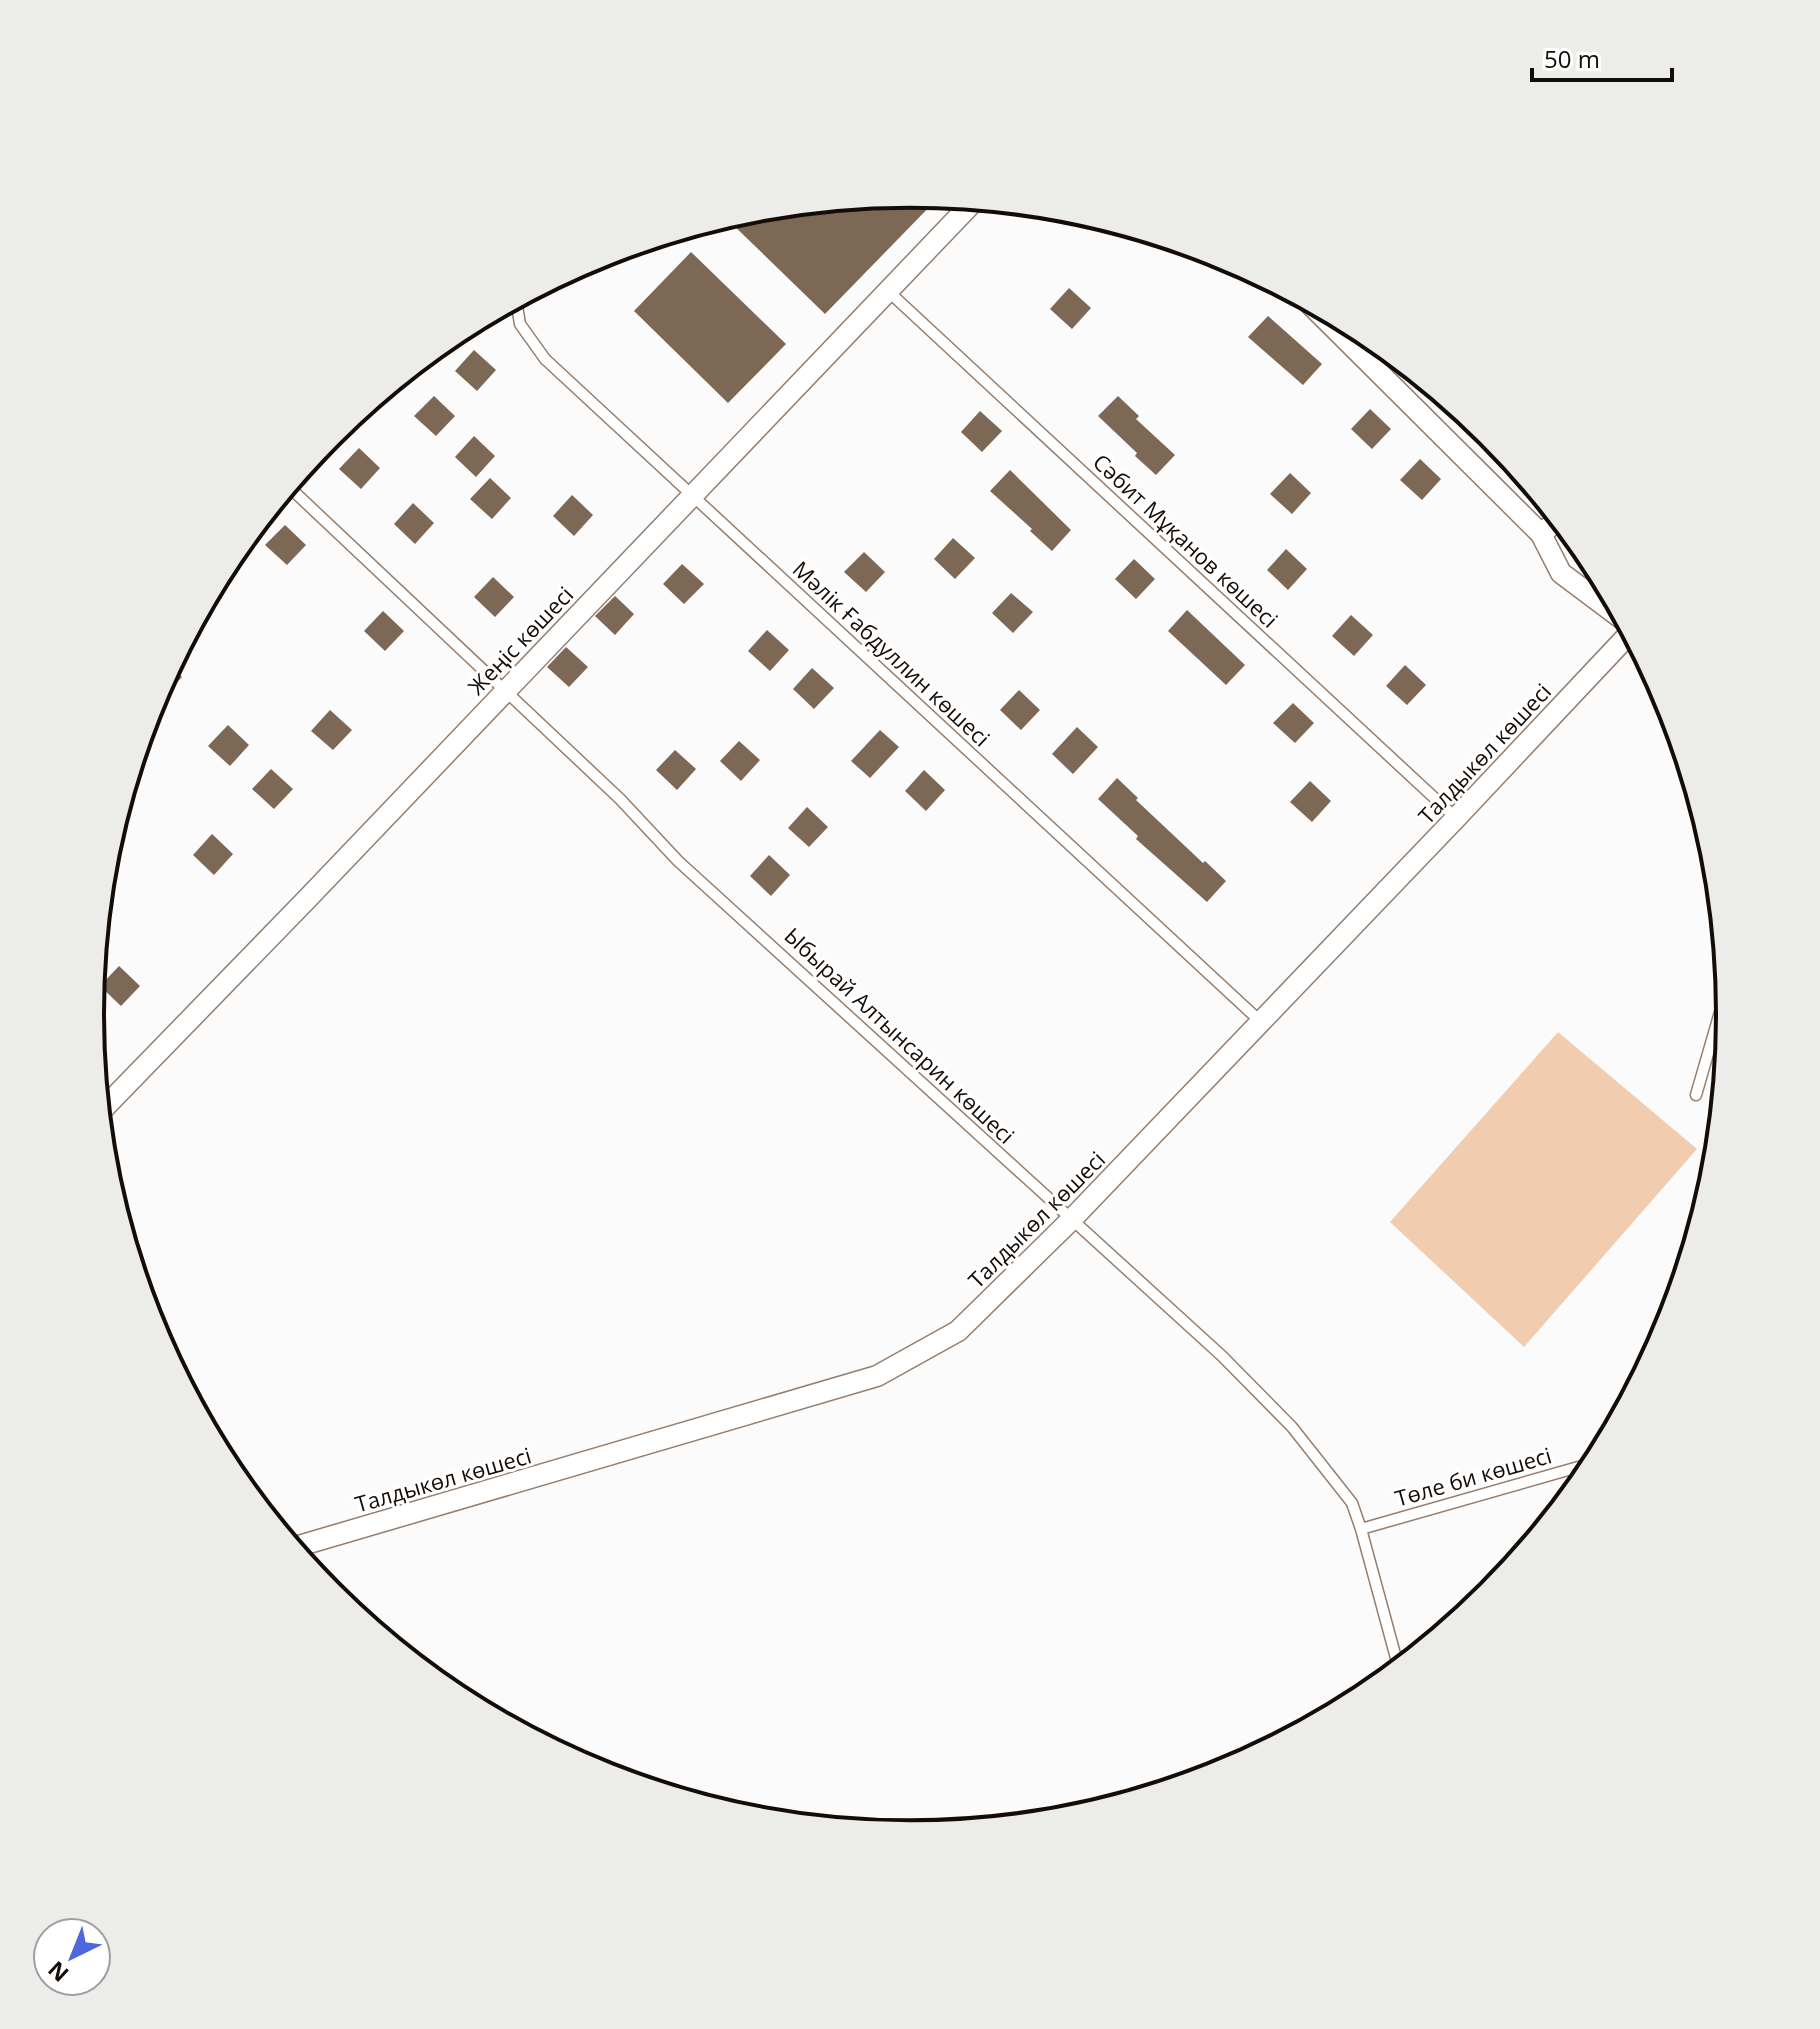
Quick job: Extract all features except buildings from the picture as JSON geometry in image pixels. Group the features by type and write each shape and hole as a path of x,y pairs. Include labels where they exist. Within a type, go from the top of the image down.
{"street":[{"name":"Жеңіс көшесі","path":"109,1102 965,210"},
{"path":"1337,331 1541,534 1561,573 1604,605"},
{"path":"1541,534 1551,526"},
{"name":"Талдыкөл көшесі","path":"303,1545 877,1376 958,1331 1071,1220 1623,640"}],"lane":[{"name":"Сәбит Мұқанов көшесі","path":"888,291 1456,818"},
{"name":"Мәлік Ғабдуллин көшесі","path":"518,311 520,324 545,359 1261,1022"},
{"name":"Ыбырай Алтынсарин көшесі","path":"296,493 620,799 678,861 1222,1356 1292,1427 1352,1503 1396,1658"},
{"path":"1696,1095 1715,1028"},
{"name":"Төле би көшесі","path":"1361,1529 1576,1468"}],"shaded area":[{"path":"1558,1032 1697,1149 1524,1347 1390,1222"}]}
